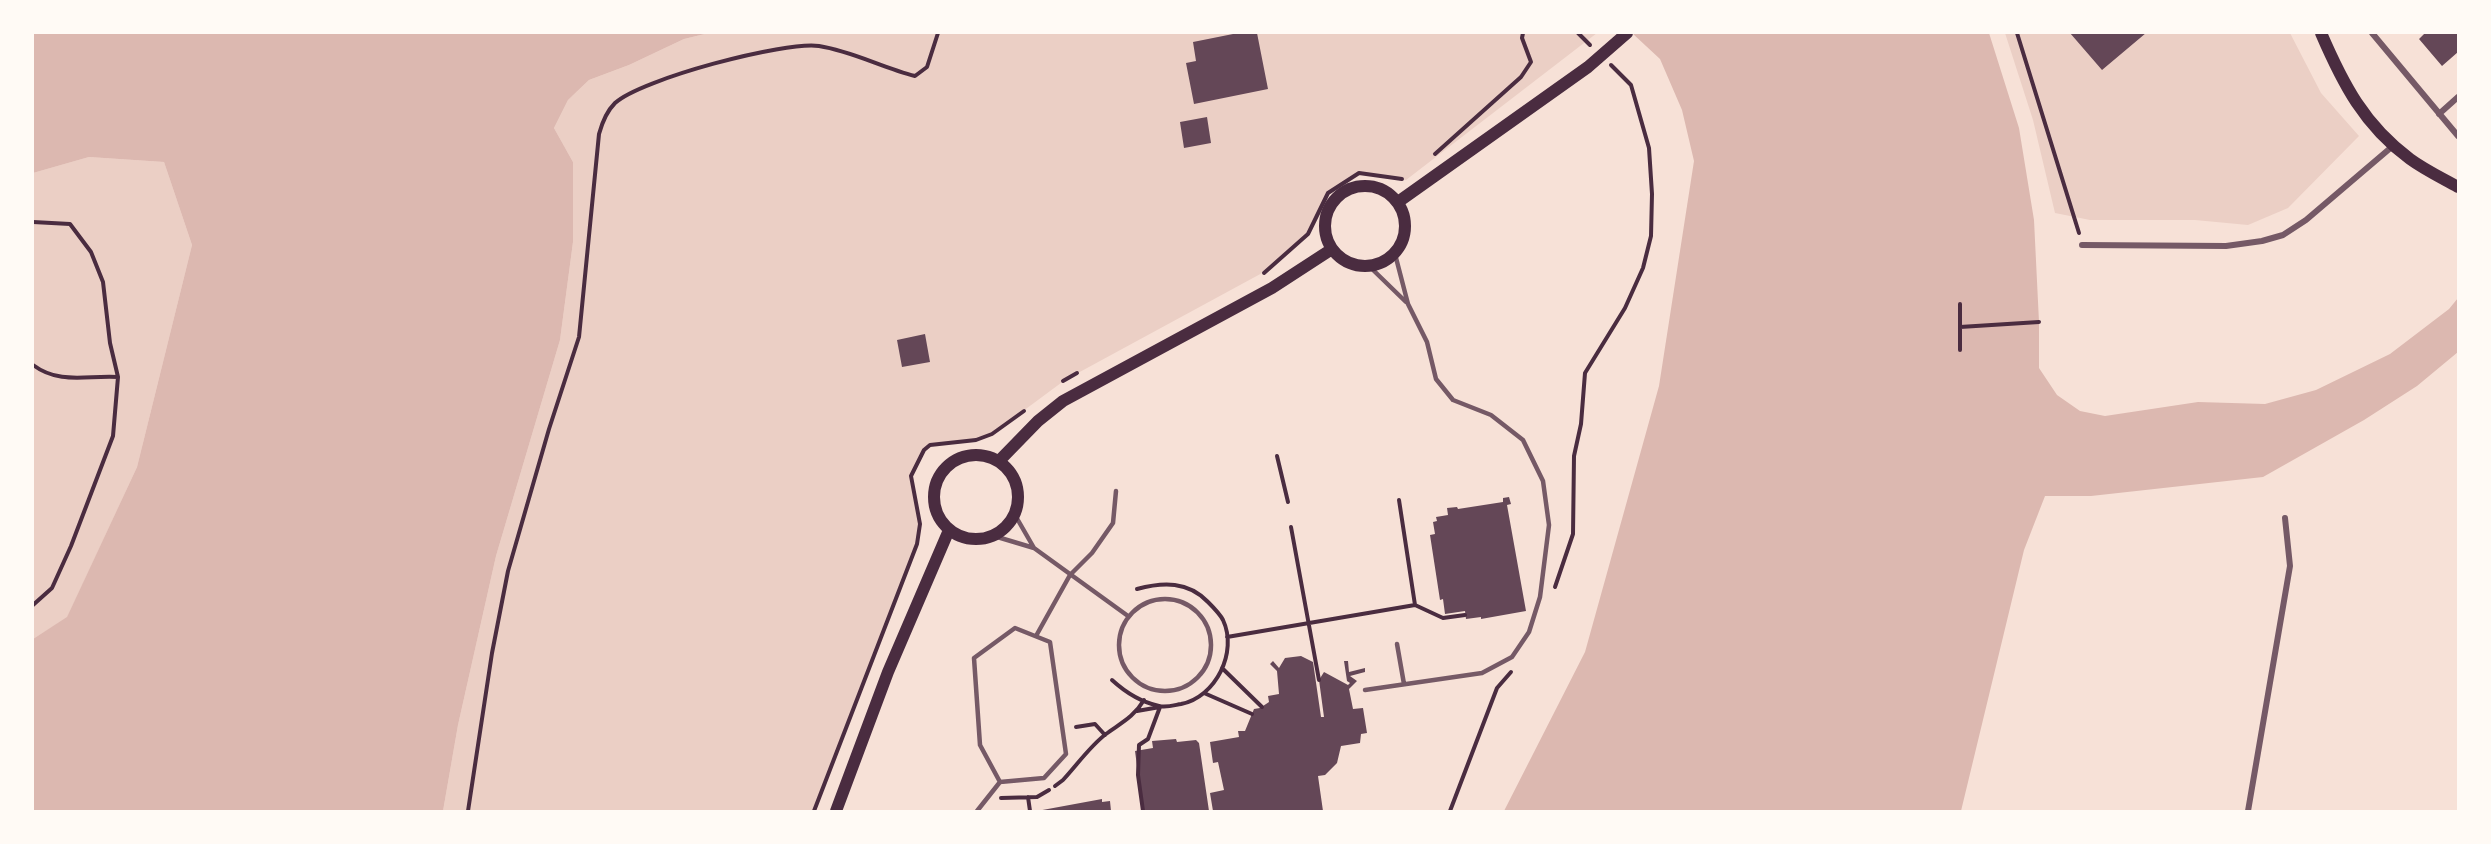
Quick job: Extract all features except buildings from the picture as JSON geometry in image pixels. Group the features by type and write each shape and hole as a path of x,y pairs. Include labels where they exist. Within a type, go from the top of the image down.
{"main road":[{"path":"1398,202 1588,67 1628,33"},
{"path":"2321,33 2342,80 2374,127 2410,160 2458,187"},
{"path":"1361,186 1375,187 1388,192 1398,202 1404,215 1406,229 1402,243 1395,254 1384,263 1370,267 1355,266 1342,260 1332,249 1326,237 1325,223 1328,209 1342,194 1361,186"},
{"path":"999,462 1038,421 1063,401 1272,288 1332,249"},
{"path":"966,456 987,456 999,462 1010,472 1017,485 1018,500 1015,515 1006,527 993,536 978,540 963,538 949,530 936,510 935,487 939,475 948,465 966,456"},
{"path":"836,811 888,672 949,530"}],"street":[{"path":"2372,33 2458,136"},
{"path":"2439,114 2458,97"},
{"path":"2082,245 2226,246 2262,241 2283,235 2306,220 2394,145"},
{"path":"2248,811 2290,566 2285,518"}],"lane":[{"path":"1365,690 1482,673 1512,657 1529,632 1540,597 1549,525 1543,481 1523,440 1491,415 1453,400 1436,379 1427,342 1408,304 1395,254"},
{"path":"1370,267 1408,304"},
{"path":"1036,636 1070,575 1092,553 1113,523 1116,491"},
{"path":"1015,515 1034,548"},
{"path":"993,536 1034,548 1128,616"},
{"path":"1160,599 1181,601 1194,609 1204,620 1210,634 1209,656 1200,675 1189,685 1174,691 1143,686 1130,675 1122,662 1118,646 1120,630 1128,616 1139,606 1160,599"},
{"path":"977,811 1000,782 1044,778 1066,754 1050,642 1015,628 974,658 980,745 1000,782"},
{"path":"1397,644 1404,684"}],"path":[{"path":"468,811 492,653 508,571 549,429 579,338 599,135 604,117 616,102 642,87 733,57 798,45 820,46 915,76 927,67 938,33"},
{"path":"1578,33 1593,48"},
{"path":"2018,33 2082,245"},
{"path":"1553,591 1573,534 1574,456 1581,424 1585,373 1625,308 1644,268 1651,236 1652,194 1649,148 1631,86 1608,63"},
{"path":"33,222 70,224 91,252 103,282 110,343 118,377 113,436 71,546 52,588 33,605"},
{"path":"1960,304 1960,350"},
{"path":"1960,327 2039,322"},
{"path":"33,365 59,378 118,377"},
{"path":"1277,456 1288,502"},
{"path":"1400,500 1415,605"},
{"path":"1291,526 1319,680"},
{"path":"1137,589 1166,583 1184,586 1200,593 1223,620 1227,637 1226,657 1222,668 1215,682 1204,693 1187,703 1137,711"},
{"path":"1227,637 1415,605 1443,618 1466,615"},
{"path":"1222,668 1262,707"},
{"path":"1450,811 1497,688 1511,671"},
{"path":"1112,680 1128,694 1160,707"},
{"path":"1204,693 1252,714"},
{"path":"1143,811 1138,775 1139,745 1148,739 1160,707"},
{"path":"1076,727 1095,724 1105,735"},
{"path":"1028,797 1030,811"}],"shaded area":[{"path":"33,33 709,33 684,39 629,65 589,80 568,100 554,128 573,162 573,242 560,340 496,556 458,725 443,811 33,811 33,639 67,617 137,467 192,245 164,162 89,157 33,173"},
{"path":"709,33 1597,33 1406,180 1359,173 1328,193 1308,234 1264,272 1065,380 992,434 976,440 930,445 924,450 911,476 920,524 917,544 814,811 443,811 458,725 496,556 560,340 573,242 573,162 554,128 568,100 589,80 629,65 684,39"},
{"path":"1632,33 1989,33 2019,128 2034,220 2039,368 2057,395 2080,411 2105,416 2198,402 2265,404 2316,390 2390,354 2449,309 2458,298 2458,352 2417,386 2364,420 2263,477 2091,496 2045,496 2024,550 1961,811 1504,811 1585,652 1659,386 1694,161 1682,110 1660,59"},
{"path":"2005,33 2290,33 2321,93 2359,136 2288,208 2248,225 2195,220 2090,220 2055,213 2033,120"},
{"path":"89,157 164,162 192,245 137,467 67,618 33,639 33,173"}]}
